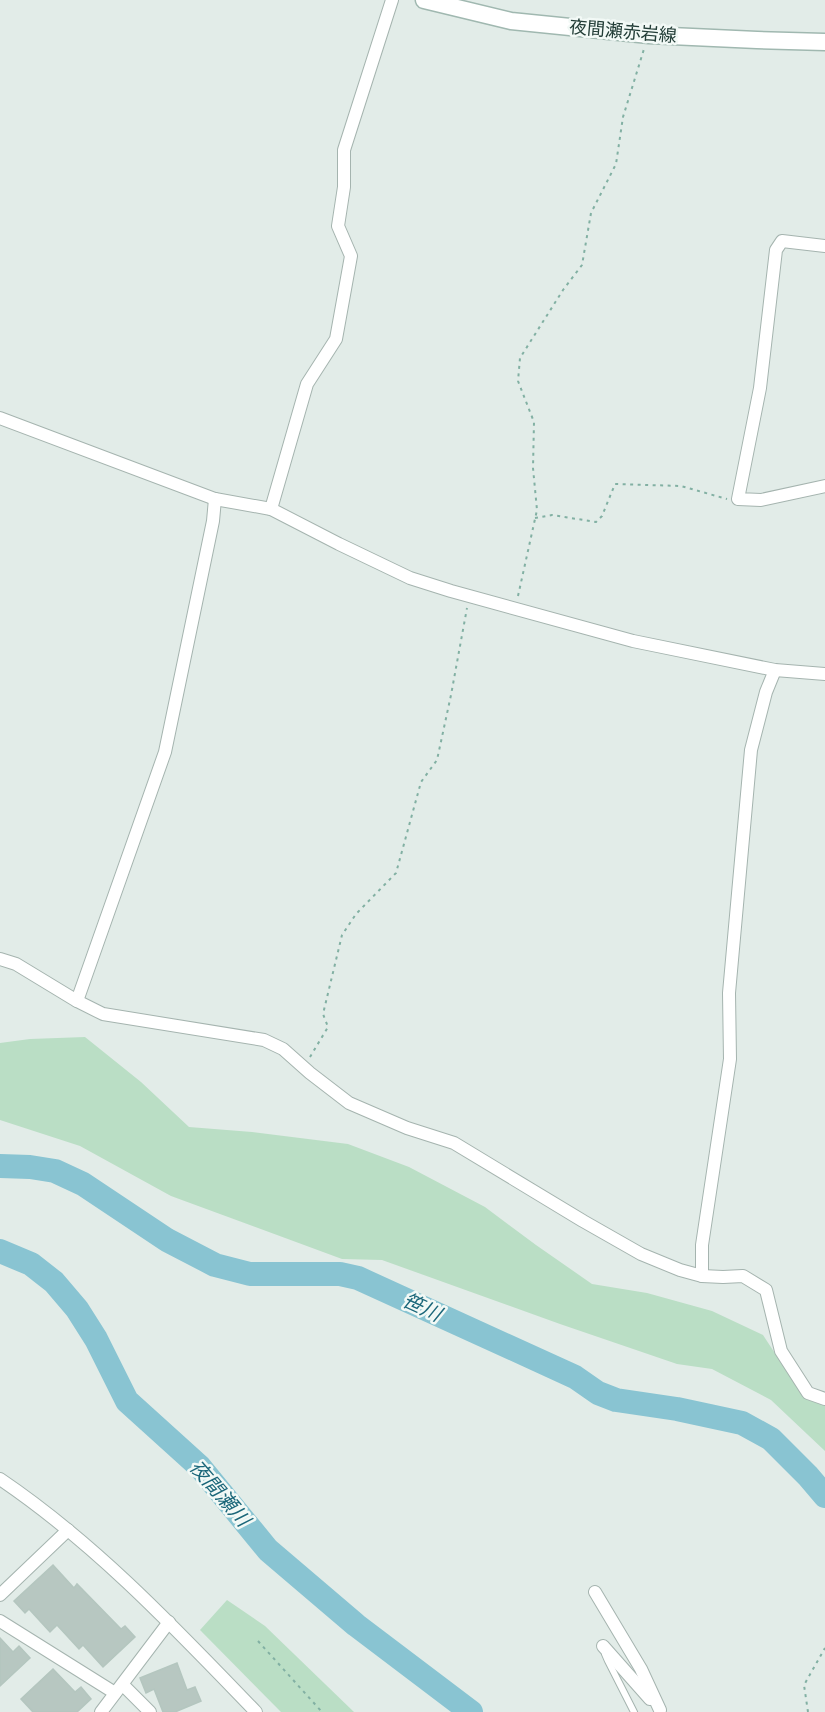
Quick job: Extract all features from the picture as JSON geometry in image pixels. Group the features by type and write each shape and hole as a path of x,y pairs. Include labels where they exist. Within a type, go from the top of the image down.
{"main road":[{"name":"夜間瀬赤岩線","path":"424,0 512,21 649,34 825,42"}],"street":[{"path":"272,509 307,384 336,339 351,256 339,226 344,187 344,150 392,0"},
{"path":"825,246 782,240 776,250 760,388 738,499 761,501 825,486"},
{"path":"0,418 215,499 272,509 410,578 633,641 775,670 825,674"},
{"path":"77,1001 165,752 213,521 215,499"},
{"path":"702,1276 702,1245 730,1059 729,993 751,750 766,692 775,670"},
{"path":"0,958 16,964 103,1014 264,1040 283,1049 348,1103 406,1128 454,1143 641,1254 680,1270 702,1276 743,1276 766,1290 781,1350 808,1393 825,1399"},
{"path":"0,1479 68,1530 169,1622 256,1712"},
{"path":"0,1595 68,1530"},
{"path":"595,1592 636,1660 661,1711"},
{"path":"0,1622 119,1689 150,1712"},
{"path":"101,1712 169,1622"},
{"path":"603,1646 661,1711"}],"lane":[{"path":"603,1646 608,1662 634,1712"}],"path":[{"path":"515,609 537,510 533,468 534,422 518,381 520,358 563,290 582,265 591,213 616,164 623,117 649,34"},
{"path":"535,518 552,515 596,522 602,516 615,484 681,486 725,499 738,499"},
{"path":"304,1068 328,1027 323,1014 342,934 356,914 396,873 421,782 437,760 469,596"},
{"path":"258,1641 322,1712"},
{"path":"808,1712 804,1685 825,1648"}],"green space":[{"path":"85,1037 141,1082 189,1127 348,1144 409,1167 485,1207 592,1284 647,1293 712,1311 763,1335 801,1393 825,1405 825,1451 771,1400 712,1369 677,1364 382,1260 342,1259 171,1196 80,1146 0,1120 0,1043 30,1039"},
{"path":"227,1600 265,1626 354,1712 281,1712 200,1630"}],"building":[{"path":"53,1565 74,1588 77,1584 121,1629 125,1626 135,1637 103,1667 83,1645 79,1649 57,1625 50,1632 29,1609 25,1613 14,1601"},
{"path":"0,1638 13,1652 19,1646 30,1658 0,1686"},
{"path":"177,1663 187,1690 195,1687 201,1701 175,1712 163,1712 154,1689 146,1693 140,1678"},
{"path":"53,1669 75,1692 81,1687 91,1699 77,1712 33,1712 21,1699"}],"waterway":[{"name":"笹川","path":"0,1166 55,1171 83,1184 167,1240 215,1265 250,1274 340,1274 358,1278 575,1377 598,1393 616,1400 677,1409 742,1423 771,1439 825,1496"},
{"name":"夜間瀬川","path":"0,1251 31,1264 54,1282 77,1309 96,1339 127,1401 200,1467 268,1550 356,1625 471,1712"}]}
